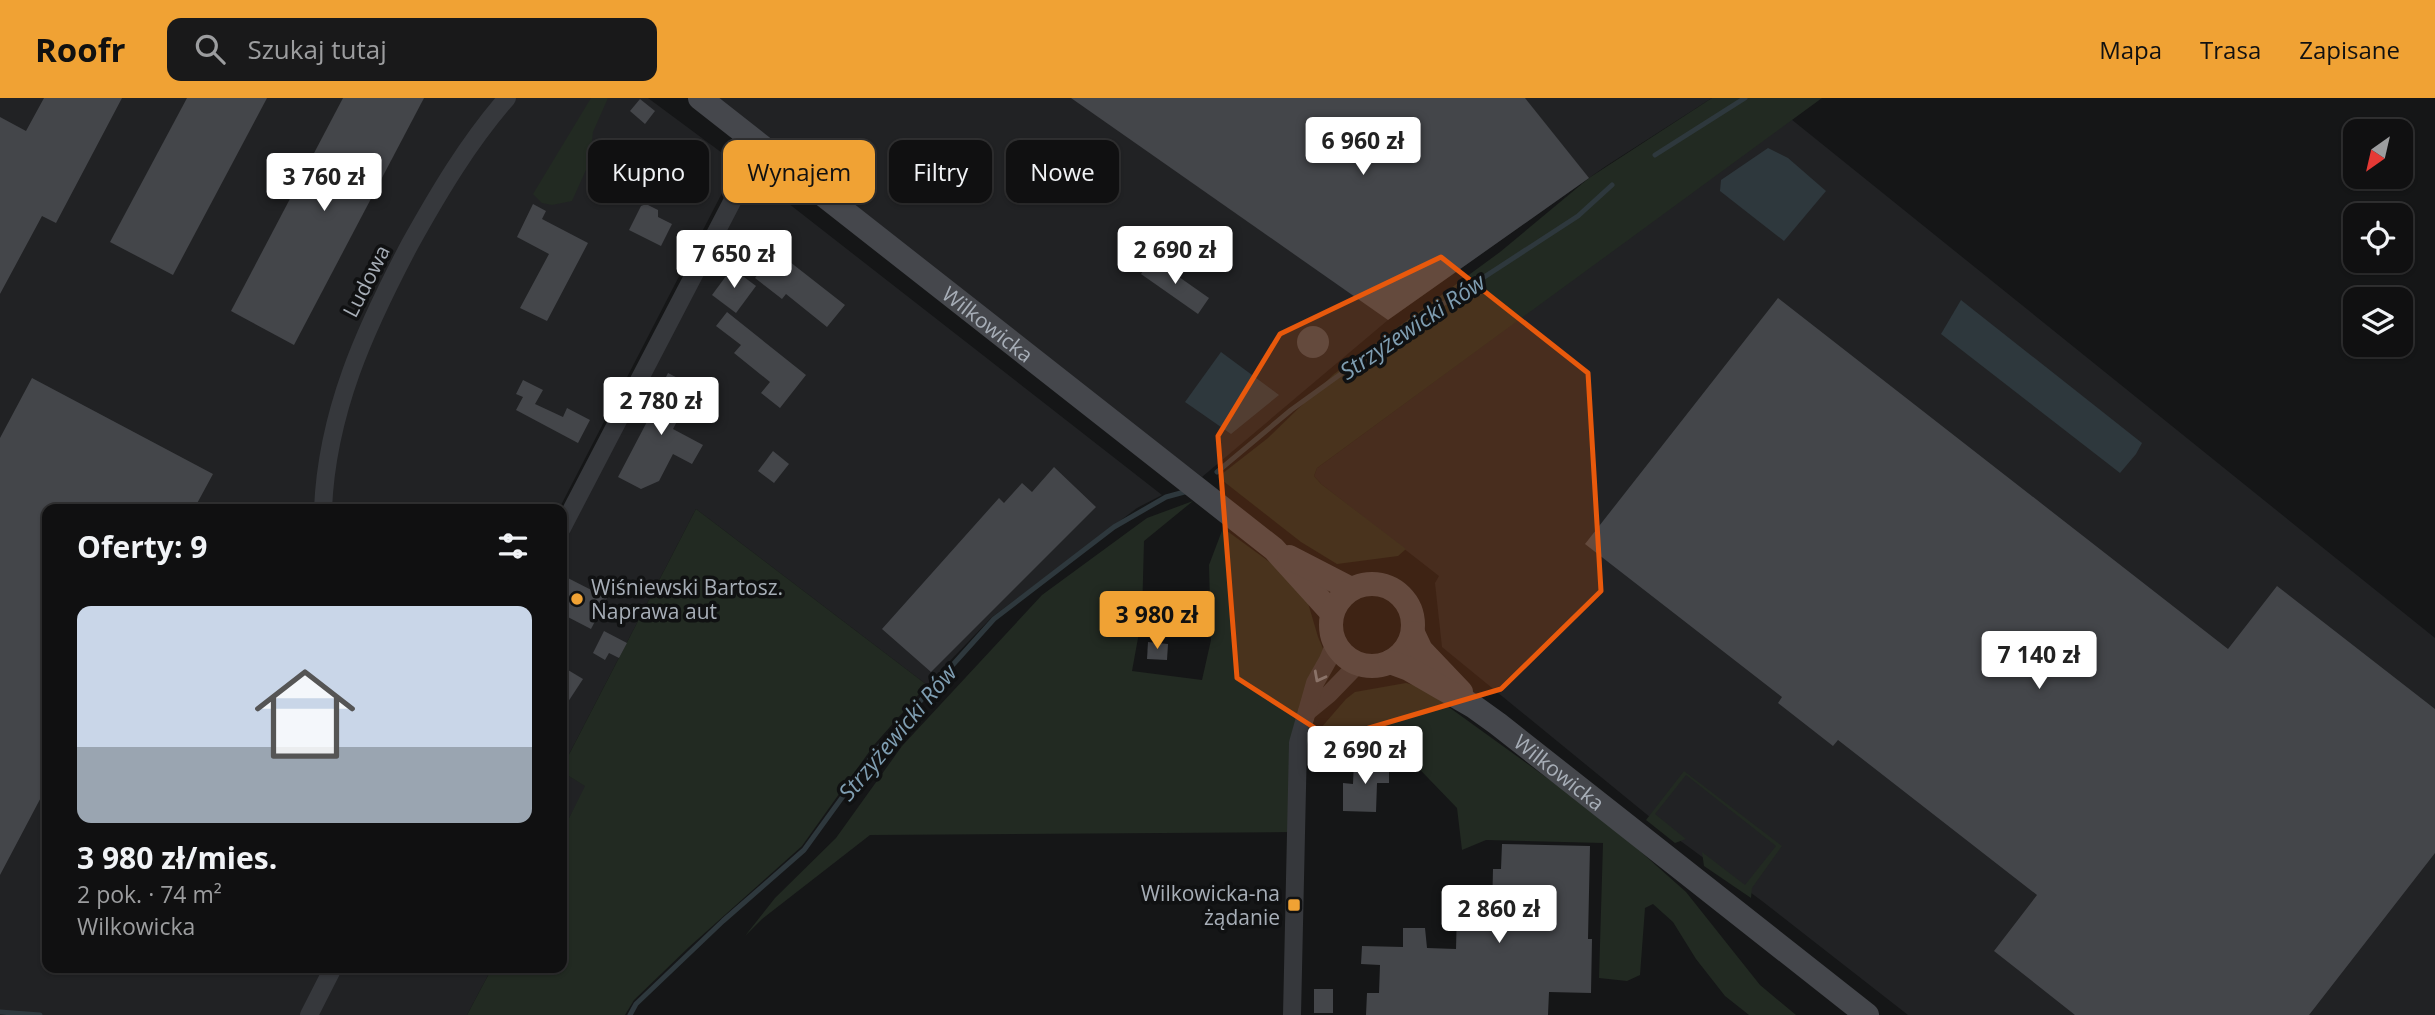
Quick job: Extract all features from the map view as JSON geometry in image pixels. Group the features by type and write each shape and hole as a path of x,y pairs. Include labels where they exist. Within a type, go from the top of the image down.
{"main road":[{"name":"Wilkowicka","path":"701,98 754,140"},
{"name":"Wilkowicka","path":"834,203 1274,549 1332,613"},
{"name":"Wilkowicka","path":"1274,549 1351,589"},
{"path":"1369,583 1396,590 1403,596 1412,612 1413,633 1403,652 1390,662 1373,666 1358,664 1348,659 1335,643 1331,628 1332,613 1339,600 1351,589 1369,583"},
{"name":"Wilkowicka","path":"1413,633 1422,650 1473,706"},
{"name":"Wilkowicka","path":"1390,662 1409,669 1473,706 1646,839 1867,1015"}],"street":[{"name":"Ludowa","path":"323,504 324,476 336,417 359,347 437,195 486,122 507,98"},
{"path":"567,518 731,203"},
{"path":"1292,1015 1298,743 1315,683 1335,643"},
{"path":"1307,712 1358,664"},
{"path":"309,1015 330,973"}],"highlighted area":[{"path":"1441,257 1588,373 1601,591 1501,689 1332,739 1237,678 1218,436 1280,334"}],"shaded area":[{"path":"0,98 648,98 705,140 588,140 588,203 709,203 709,143 723,154 723,191 562,504 42,504 42,973 324,973 303,1015 40,1015 0,1012"},
{"path":"591,98 608,98 592,140 588,140 588,165 572,201 552,205 542,203 533,194"},
{"path":"702,98 1712,98 1606,166 1388,320 1202,477 841,203 875,203 875,140 757,140"},
{"path":"1712,98 1822,98 1317,468 1314,476 1321,484 1406,549 1398,556 1337,564 1301,542 1218,477 1268,438 1334,374 1500,252 1589,178"},
{"path":"1791,119 2435,638 2435,1015 1908,1015 1667,831 1442,647 1435,583 1439,576 1314,476 1317,468"},
{"path":"1768,148 1788,158 1826,191 1784,241 1720,191 1721,180"},
{"path":"737,203 788,203 1162,495 1137,508 991,618 927,685 696,509 567,758 567,529"},
{"path":"1961,300 2142,443 2120,473 1941,334"},
{"path":"1221,352 1279,395 1231,434 1185,402"},
{"path":"1193,501 1144,541 1142,616 1132,671 1202,680 1211,640 1209,565 1223,528 1282,571 1308,603 1328,660 1307,712 1295,832 870,835 762,919 745,936 775,898 836,838 902,746 1042,595 1147,518"},
{"path":"696,509 927,685 874,745 802,846 689,947 634,1000 625,1015 467,1015 489,973 567,973 567,822 585,786 567,775 567,758"},
{"path":"1406,683 1421,687 1604,819 1686,892 1760,985 1796,1015 1749,1015 1725,996 1696,959 1673,922 1653,904 1645,908 1640,975 1627,981 1599,978 1603,843 1486,840 1462,850 1457,808 1401,750 1313,751 1320,729 1355,692"},
{"path":"1684,771 1782,846 1752,888 1751,898 1704,866 1702,852 1745,885 1776,846 1686,775 1655,814 1686,839 1675,843 1646,820"},
{"path":"567,775 586,786 567,822"},
{"path":"336,973 489,973 467,1015 315,1015"}],"building":[{"path":"44,98 122,98 56,223 42,216 0,294 0,117 26,131"},
{"path":"187,98 267,98 173,275 110,242"},
{"path":"343,98 424,98 294,345 231,311"},
{"path":"1071,98 1525,98 1589,178 1388,320"},
{"path":"640,99 655,111 645,124 630,111"},
{"path":"533,204 546,211 542,219 588,243 547,321 520,308 549,254 517,237"},
{"path":"646,204 658,210 658,217 672,224 661,246 629,230 641,206"},
{"path":"776,251 845,305 827,327 786,294 782,299 755,278"},
{"path":"1152,258 1209,298 1198,314 1141,274"},
{"path":"732,268 756,286 736,313 712,295"},
{"path":"1778,298 2228,649 2277,586 2435,709 2435,853 2309,1015 2075,1015 1994,951 2037,895 1838,740 1833,746 1778,703 1782,697 1585,544"},
{"path":"727,312 806,375 780,408 761,393 770,382 734,353 741,345 716,326"},
{"path":"1313,326 1324,331 1329,342 1324,353 1313,358 1302,353 1297,342 1302,331"},
{"path":"668,373 695,387 673,429 703,445 692,464 673,454 659,481 641,489 618,477 661,395 658,393"},
{"path":"32,378 213,474 197,504 42,504 42,795 0,875 0,438"},
{"path":"523,380 543,390 535,404 563,417 567,408 590,420 578,443 516,410 523,397 516,394"},
{"path":"773,451 789,464 774,483 758,471"},
{"path":"1054,467 1096,507 931,672 882,629 999,498 1004,503 1022,483 1032,492"},
{"path":"567,578 607,598 591,629 567,617"},
{"path":"604,631 627,643 619,658 609,653 605,660 593,653"},
{"path":"1148,642 1168,644 1167,660 1147,659"},
{"path":"567,672 583,679 567,703"},
{"path":"1354,760 1389,761 1389,783 1377,783 1376,812 1343,811 1343,783 1353,784"},
{"path":"1502,844 1590,846 1588,939 1592,939 1591,993 1549,992 1548,1015 1366,1015 1367,993 1379,993 1380,965 1361,964 1362,946 1403,947 1403,928 1425,928 1427,948 1456,949 1457,910 1492,911 1493,869 1501,869"},
{"path":"1314,989 1333,989 1333,1013 1314,1013"}],"waterway":[{"name":"Strzyżewicki Rów","path":"1655,155 1745,98"},
{"name":"Strzyżewicki Rów","path":"1217,472 1291,410 1392,337 1578,216 1612,185"},
{"name":"Strzyżewicki Rów","path":"630,1015 636,1004 723,921 804,850 878,748 994,619 1114,527 1166,497 1188,491"},
{"path":"0,1012 40,1015"}],"place":[{"name":"Wiśniewski Bartosz. Naprawa aut","path":"577,599"},
{"name":"Wilkowicka-na żądanie","path":"1294,905"}]}
